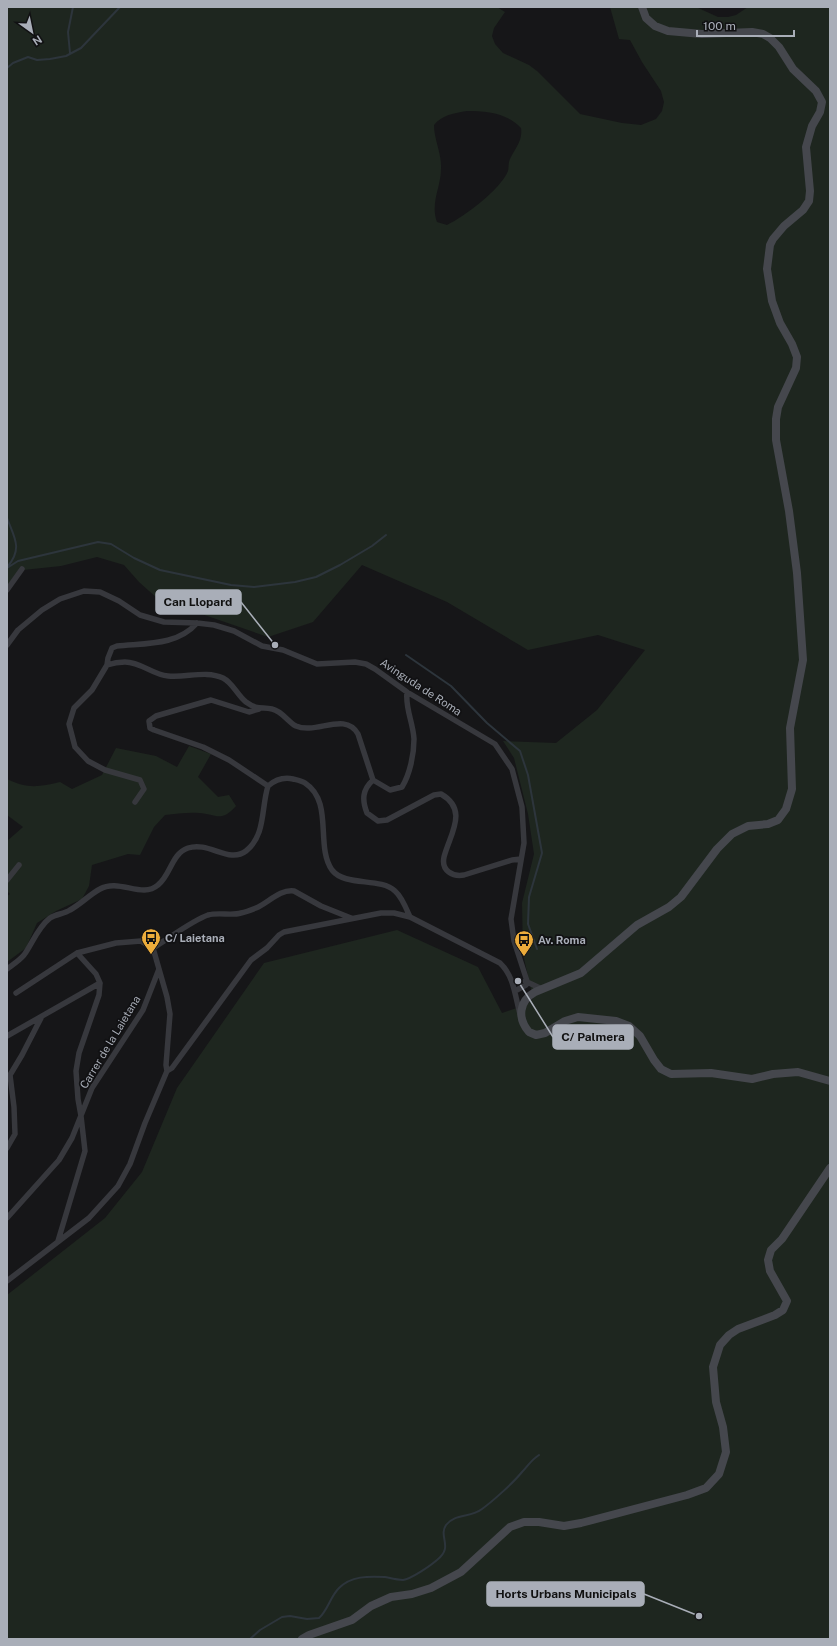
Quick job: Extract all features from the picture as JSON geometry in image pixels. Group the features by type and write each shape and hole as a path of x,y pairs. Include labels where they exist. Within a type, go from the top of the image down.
{"street":[{"path":"515,992 521,999 528,997 542,989 581,973 637,924 675,902 686,890 721,843 732,834 748,826 768,824 778,820 786,809 792,789 790,728 803,660 797,573 789,511 776,440 776,426 778,407 796,368 797,357 792,344 780,323 772,301 766,269 770,245 773,239 784,226 803,210 809,200 810,191 806,147 812,126 820,112 822,102 816,91 793,69 779,47 770,38 763,34 752,32 702,34 668,31 655,26 646,18 642,7"},
{"path":"7,590 22,570"},
{"name":"Avinguda de Roma","path":"7,645 18,630 42,610 60,599 84,591 100,592 119,601 140,615 164,622 214,625 234,631 262,646 288,652 317,664 354,662 366,664 407,692 495,744 512,769 522,807 524,843 512,920 514,941 524,981 529,991 528,997"},
{"path":"135,802 144,789 140,780 105,770 88,761 75,747 69,724 74,708 92,690 108,665 108,658 112,648 117,646 166,642 194,627 197,623"},
{"path":"108,665 126,662 168,676 200,674 222,678 232,686 246,703 259,709"},
{"path":"268,786 229,760 203,747 154,730 149,724 149,721 156,716 211,700 249,712 259,709 272,709 296,726 303,728 348,724 354,728 373,780 390,790 402,787 406,782 411,764 414,739 406,701 407,692"},
{"path":"7,969 23,957 40,930 50,918 70,910 101,888 114,885 147,891 158,885 176,857 186,849 197,846 213,849 229,856 244,852 252,845 261,829 264,797 268,786 276,780 289,778 304,782 313,791 318,800 328,863 333,872 341,877 386,886 394,890 400,897 410,917"},
{"path":"373,780 366,786 362,798 367,813 378,821 387,820 434,795 441,794 452,802 455,815 455,827 444,858 446,868 451,874 464,876 512,860 521,860"},
{"path":"7,880 19,865"},
{"path":"153,948 208,915 222,913 240,914 257,908 289,890 294,891 321,906 352,918"},
{"path":"167,1071 172,1068 251,960 267,948 279,935 290,930 387,913 410,917 500,963 507,971 515,992 521,1018 529,1032 536,1035 545,1033 565,1021 578,1017 623,1023 629,1026 640,1036 661,1069 672,1074 711,1073 752,1079 773,1074 798,1072 830,1081"},
{"path":"7,1281 89,1218 123,1179 167,1071 166,1065 170,1014 168,997 153,948 141,941 116,944 77,953 16,994"},
{"path":"58,1242 85,1151 82,1116 78,1099 77,1078 79,1053 99,995 100,983 96,974 77,953"},
{"name":"Carrer de la Laietana","path":"7,1218 59,1160 72,1138 92,1088 114,1052 143,1010 159,969"},
{"path":"515,992 524,981 542,989"},
{"path":"7,1036 100,983"},
{"path":"521,1018 522,1006 528,997"},
{"path":"7,1148 15,1134 14,1107 9,1075 22,1055 41,1017"},
{"path":"302,1639 352,1620 371,1606 391,1597 412,1594 431,1588 461,1572 510,1527 524,1522 539,1522 564,1526 581,1524 687,1495 706,1488 719,1474 726,1452 723,1427 716,1402 713,1367 720,1345 729,1335 738,1329 775,1315 783,1310 787,1301 770,1271 768,1260 771,1250 782,1239 830,1168"}],"shaded area":[{"path":"7,7 497,7 505,12 494,28 492,36 495,44 503,53 529,65 537,71 580,114 622,123 641,125 656,119 662,111 664,102 661,91 630,40 619,39 610,7 696,7 718,17 728,17 736,15 748,7 830,7 830,1639 7,1639 7,1295 105,1218 142,1172 177,1088 264,963 397,930 478,967 502,1013 528,1004 533,998 523,954 522,903 534,854 528,814 514,758 503,741 556,743 597,710 645,650 598,635 528,650 447,602 362,565 313,622 268,637 158,599 139,582 124,565 97,557 61,566 23,570 11,583 7,597","holes":["474,111 489,112 509,119 521,128 521,137 509,161 508,171 498,186 472,209 447,225 437,222 435,215 435,202 441,176 441,163 434,125 449,115"]},
{"path":"189,746 211,754 198,777 218,797 229,795 236,806 222,816 195,813 165,815 154,827 140,855 128,854 92,865 89,886 82,899 56,911 37,923 26,948 7,962 7,896 10,894 7,891 7,841 23,827 7,815 7,779 27,786 46,785 60,782 72,789 102,775 116,748 156,756 177,767"}],"waterway":[{"path":"70,53 68,32 73,7"},
{"path":"7,68 13,63 28,57 37,60 50,59 66,56 81,48 120,7"},
{"path":"7,518 16,542 15,554 13,560 8,566"},
{"path":"7,568 18,561 98,542 111,544 134,558 160,570 231,585 254,587 295,582 316,577 372,546 386,535"},
{"path":"406,655 451,686 487,723 520,751 528,775 542,853 529,897 528,924 537,949"},
{"path":"250,1639 260,1630 282,1617 290,1616 307,1619 319,1618 339,1588 354,1579 385,1577 403,1580 420,1572 434,1563 442,1555 445,1546 444,1529 450,1521 458,1517 478,1512 497,1497 539,1455"}],"place":[{"name":"Can Llopard","path":"275,645"},
{"name":"C/ Laietana","path":"151,955"},
{"name":"Av. Roma","path":"524,957"},
{"name":"C/ Palmera","path":"518,981"},
{"name":"Horts Urbans Municipals","path":"699,1616"}]}
